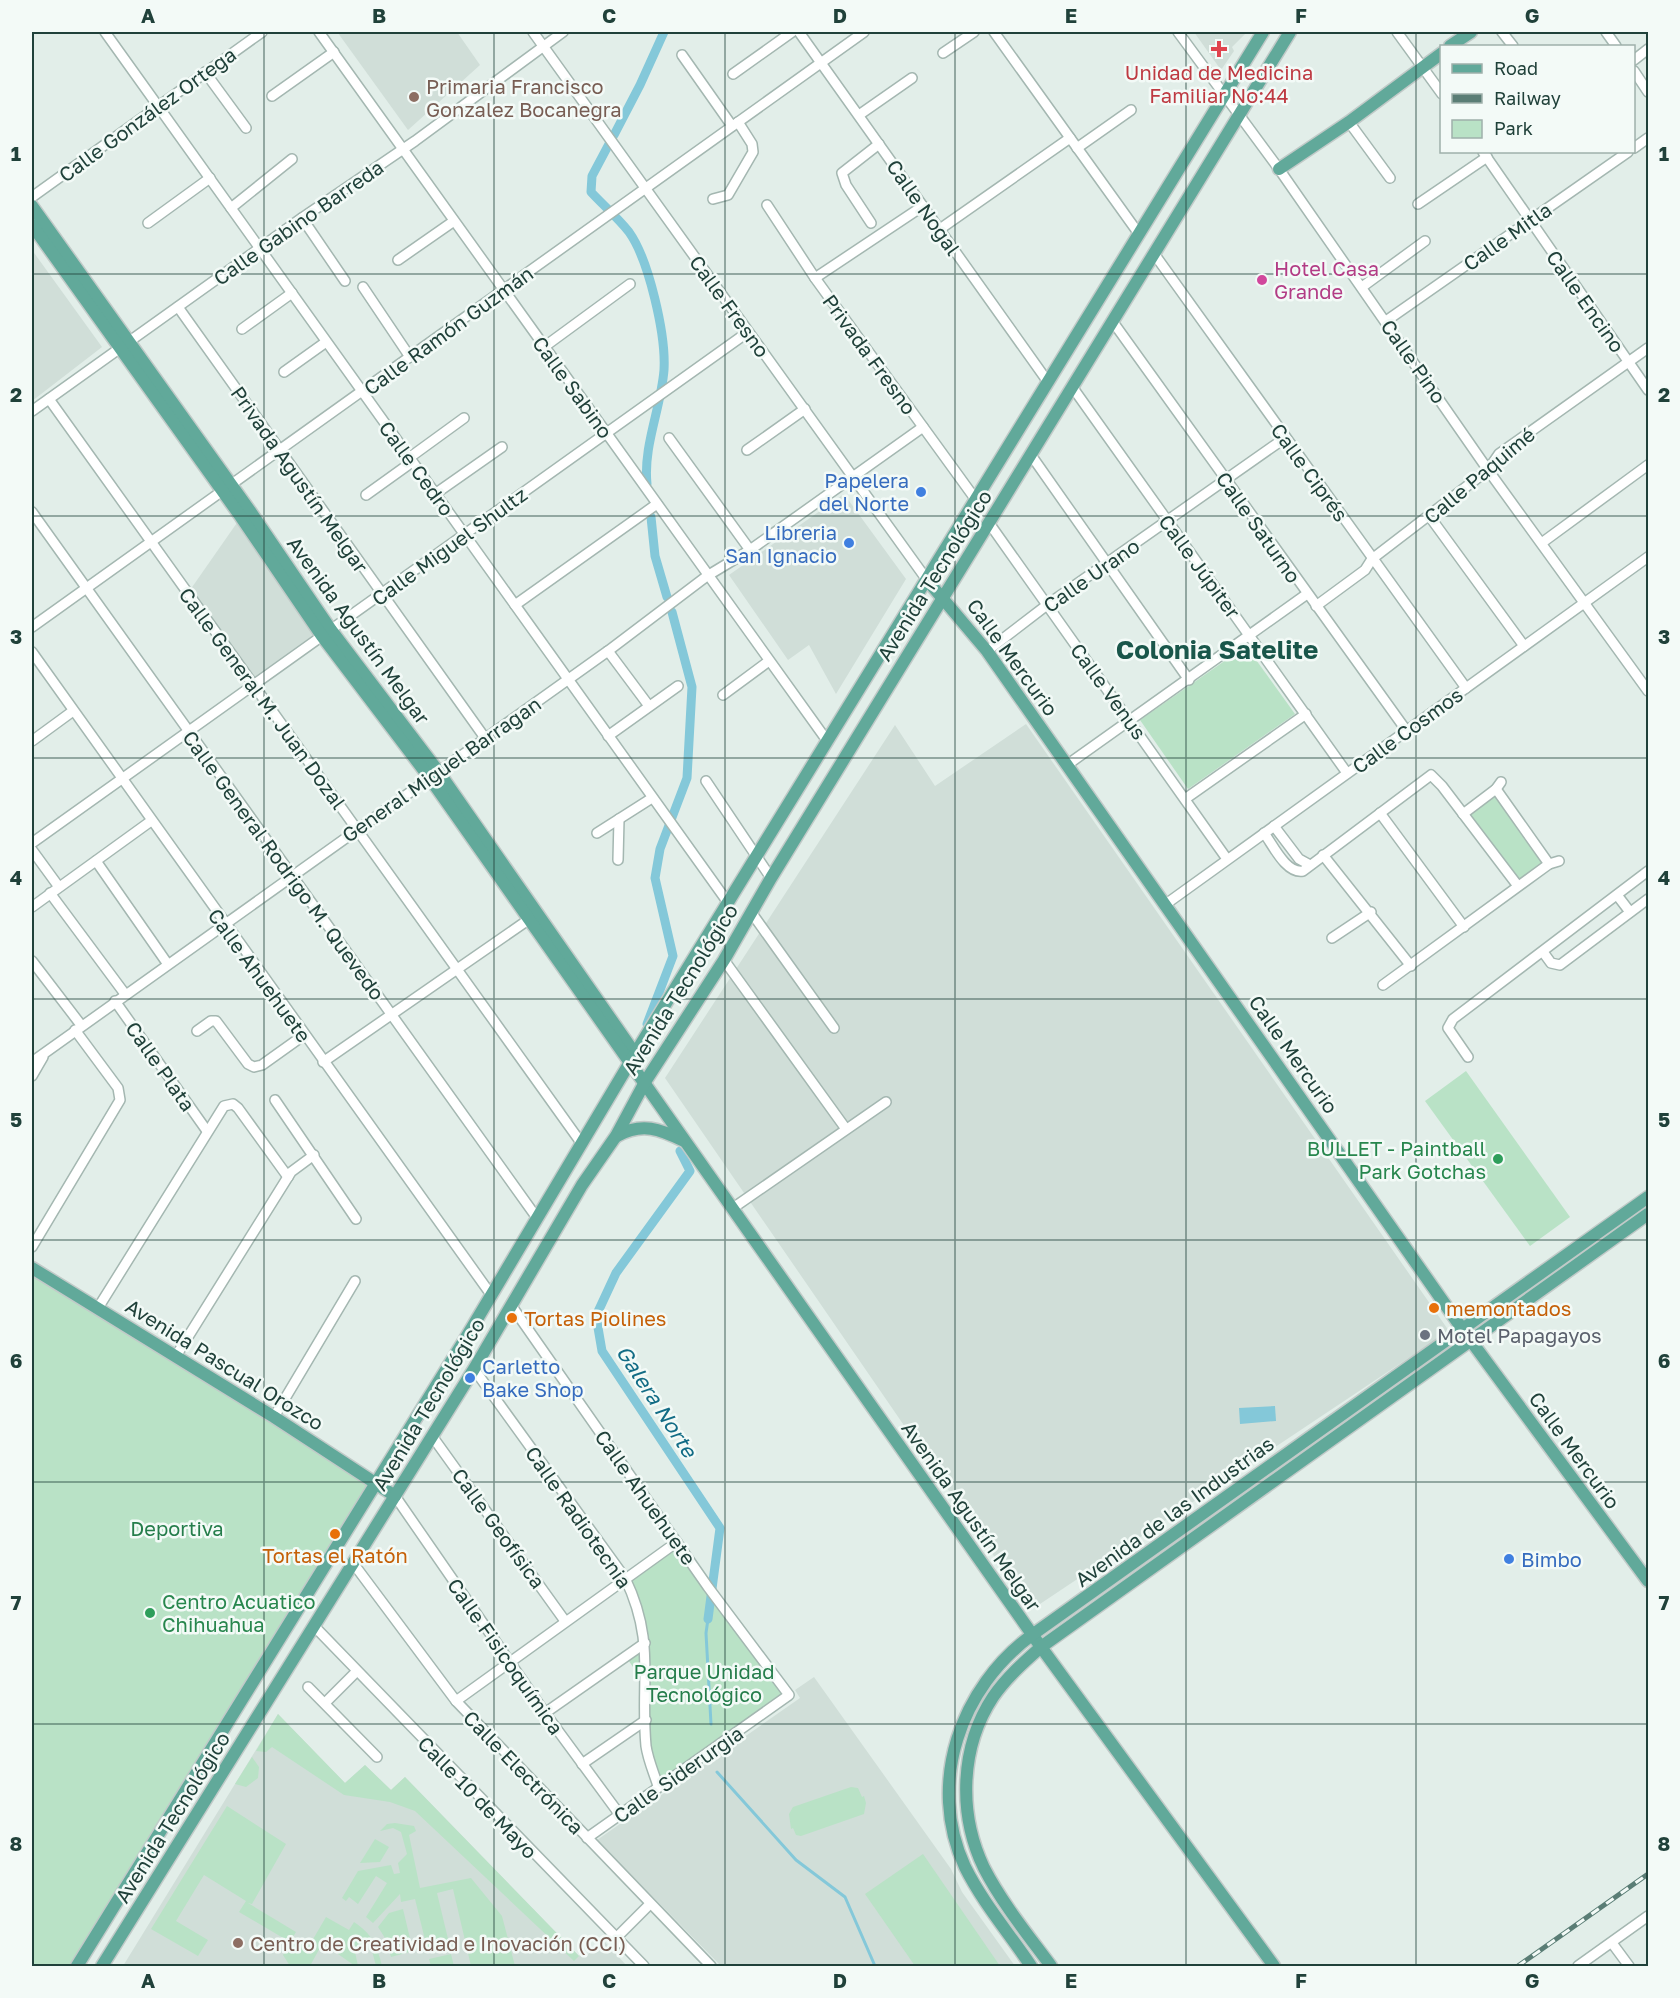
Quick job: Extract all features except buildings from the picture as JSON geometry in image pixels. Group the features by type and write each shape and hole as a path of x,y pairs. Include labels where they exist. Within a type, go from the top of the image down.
{"main road":[{"name":"Avenida Tecnológico","path":"77,1966 492,1296 633,1057 1263,32"},
{"name":"Avenida Tecnológico","path":"102,1966 474,1369 582,1185 724,960 771,878 1290,32"},
{"path":"1452,45 1471,32"},
{"path":"1279,170 1349,122 1440,54"},
{"name":"Avenida Agustín Melgar","path":"32,206 124,345"},
{"name":"Avenida Agustín Melgar","path":"32,225 124,345 226,487 326,633 434,774 623,1034 645,1082 684,1141 1032,1635 1274,1966"},
{"name":"Calle Mercurio","path":"927,580 987,651 1463,1330 1648,1581"},
{"name":"Avenida Agustín Melgar","path":"434,774 528,920 633,1057"},
{"path":"623,1034 640,1034 649,1031"},
{"path":"615,1136 628,1130 650,1127 684,1141"},
{"name":"Avenida de las Industrias","path":"1051,1966 995,1888 983,1866 968,1821 965,1788 968,1763 982,1717 1006,1680 1041,1647 1234,1509 1433,1359 1463,1330 1648,1197"},
{"name":"Avenida de las Industrias","path":"1031,1966 992,1912 964,1865 953,1823 950,1781 954,1745 966,1712 999,1664 1032,1635 1226,1497 1433,1359 1471,1340 1648,1214"},
{"name":"Avenida Pascual Orozco","path":"32,1268 176,1356 395,1496"},
{"path":"1226,1497 1234,1509"}],"street":[{"name":"Calle Cedro","path":"105,32 729,904"},
{"name":"Calle González Ortega","path":"32,196 262,32"},
{"name":"Calle Sabino","path":"319,32 828,742"},
{"name":"Calle Fresno","path":"533,32 927,580"},
{"name":"Calle Gabino Barreda","path":"32,411 563,32"},
{"path":"734,74 792,32"},
{"name":"Calle Nogal","path":"799,32 1048,382"},
{"name":"Calle Ramón Guzmán","path":"32,627 864,32"},
{"path":"943,53 974,32"},
{"path":"994,32 1139,234"},
{"name":"Calle Pino","path":"1178,32 1279,170 1488,470 1543,542 1648,692"},
{"path":"1397,32 1440,91"},
{"path":"1502,32 1512,45"},
{"path":"1606,32 1615,45"},
{"path":"1635,59 1648,49"},
{"path":"272,96 334,52"},
{"path":"682,55 752,144 753,152 728,195 713,199"},
{"path":"206,72 246,128"},
{"path":"1635,72 1648,92"},
{"path":"859,116 912,78"},
{"path":"1077,148 1131,110"},
{"path":"1349,122 1390,178"},
{"path":"940,229 1070,138"},
{"path":"1635,147 1648,138"},
{"path":"871,223 846,185 842,173 879,144"},
{"name":"Calle Mitla","path":"1386,321 1627,153"},
{"path":"1418,204 1485,154"},
{"name":"Calle Encino","path":"1485,154 1648,390"},
{"path":"231,208 292,159"},
{"path":"148,223 210,178"},
{"name":"Privada Fresno","path":"767,205 815,278 976,501"},
{"path":"815,278 923,206"},
{"path":"302,218 345,282"},
{"path":"398,260 454,221"},
{"path":"1362,287 1425,241"},
{"name":"Calle Ciprés","path":"1155,255 1466,688"},
{"path":"544,346 630,284"},
{"path":"363,287 410,357"},
{"path":"242,328 292,293"},
{"name":"Privada Agustín Melgar","path":"178,307 485,738"},
{"name":"Calle Saturno","path":"1113,322 1406,730"},
{"name":"Calle Miguel Shultz","path":"32,843 748,332"},
{"path":"284,372 326,342"},
{"name":"Calle Paquimé","path":"1316,606 1365,570 1372,559 1488,470 1499,454 1648,348"},
{"name":"Calle Júpiter","path":"1073,388 1347,773"},
{"name":"Calle General M. Juan Dozal","path":"49,399 255,682 582,1144"},
{"path":"747,450 805,410"},
{"path":"366,495 464,418"},
{"name":"General Miguel Barragan","path":"32,1062 167,963 608,651 707,576 750,550 922,427"},
{"path":"669,438 750,550"},
{"name":"Calle Urano","path":"987,651 1047,605 1285,438"},
{"path":"435,494 502,447"},
{"path":"1031,455 1189,680"},
{"path":"1543,542 1648,465"},
{"path":"515,605 657,504"},
{"name":"Calle General Rodrigo M. Quevedo","path":"32,512 537,1218"},
{"path":"1430,516 1524,646"},
{"name":"Calle Venus","path":"989,523 1227,860"},
{"name":"Calle Cosmos","path":"1166,904 1648,557"},
{"path":"1067,765 1307,594"},
{"path":"608,651 649,706"},
{"name":"Calle Ahuehuete","path":"32,652 322,1062 492,1296"},
{"path":"723,695 769,661"},
{"path":"608,735 678,686"},
{"path":"32,741 73,711"},
{"path":"1185,799 1306,714"},
{"path":"1264,833 1294,871 1303,871 1424,778 1433,776 1518,886"},
{"path":"706,781 771,878"},
{"path":"1463,814 1498,786 1549,864"},
{"path":"597,832 652,798"},
{"path":"1380,813 1464,927"},
{"path":"618,860 619,819"},
{"path":"32,907 151,821"},
{"path":"1274,826 1299,859 1310,865"},
{"path":"32,850 59,887"},
{"path":"1323,855 1412,966"},
{"path":"96,861 167,963"},
{"path":"1383,985 1549,864 1559,861"},
{"path":"1468,1057 1453,1038 1448,1028 1449,1023 1648,872"},
{"name":"Calle Plata","path":"50,893 125,994"},
{"path":"1617,895 1630,912"},
{"path":"1543,952 1551,963 1560,965 1648,899"},
{"path":"751,912 834,1028"},
{"path":"1332,938 1371,912"},
{"path":"322,1062 528,920"},
{"path":"724,960 846,1129"},
{"path":"32,961 118,1088 120,1100 32,1247"},
{"name":"Calle Plata","path":"115,1001 207,1131"},
{"path":"197,1030 211,1021 216,1021 248,1064 254,1067 262,1065 304,1035"},
{"path":"32,1076 47,1051"},
{"path":"276,1100 356,1219"},
{"path":"733,1208 886,1102"},
{"path":"98,1308 222,1108 230,1104 238,1108 288,1177"},
{"path":"176,1356 288,1177 314,1155"},
{"path":"273,1417 355,1281"},
{"name":"Calle Ahuehuete","path":"511,1305 708,1587 784,1687"},
{"name":"Calle Radiotecnia","path":"474,1369 625,1578 635,1599 645,1643 647,1752 658,1786"},
{"name":"Calle Geofísica","path":"432,1436 565,1621"},
{"name":"Calle Fisicoquímica","path":"395,1496 545,1713 620,1815"},
{"path":"456,1701 677,1542"},
{"name":"Calle Electrónica","path":"353,1563 456,1701 711,1966"},
{"name":"Calle 10 de Mayo","path":"314,1626 356,1672 644,1966"},
{"path":"545,1713 645,1643"},
{"path":"325,1703 356,1672"},
{"path":"309,1686 377,1757"},
{"name":"Calle Siderurgia","path":"587,1838 658,1786 788,1699 784,1687"},
{"path":"582,1764 646,1720"},
{"path":"616,1938 650,1904"},
{"path":"1578,1966 1648,1916"},
{"path":"1612,1942 1629,1966"}],"shaded area":[{"name":"Primaria Francisco Gonzalez Bocanegra","path":"457,32 480,65 408,130 338,33"},
{"name":"Unidad de Medicina Familiar No:44","path":"1194,32 1247,32 1232,47 1234,51 1221,70"},
{"path":"32,250 102,347 32,401"},
{"path":"844,494 906,579 836,694 809,645 788,660 729,575"},
{"path":"241,517 322,636 255,683 188,593"},
{"path":"1026,724 1449,1331 1031,1610 665,1078 895,725 935,786"},
{"path":"814,1677 951,1869 962,1892 1015,1966 721,1966 597,1840 800,1698 795,1690"},
{"path":"278,1714 345,1783 365,1765 391,1790 405,1777 579,1956 581,1954 585,1957 603,1940 627,1966 123,1966"}],"green space":[{"path":"1246,646 1295,714 1188,789 1140,720"},
{"path":"1496,789 1549,864 1518,886 1463,814"},
{"name":"BULLET - Paintball Park Gotchas","path":"1466,1071 1570,1217 1530,1246 1425,1101"},
{"name":"Deportiva","path":"32,1268 376,1482 77,1966 32,1966"},
{"name":"Parque Unidad Tecnológico","path":"676,1545 788,1696 656,1787 640,1677 626,1657 642,1646 626,1578"},
{"path":"278,1714 345,1783 365,1765 391,1790 405,1777 579,1956 574,1961 415,1811 390,1802 344,1795 272,1747 266,1752 256,1751"},
{"path":"252,1757 259,1767 258,1778 246,1787 235,1784"},
{"path":"851,1787 858,1788 862,1797 864,1796 866,1803 864,1814 801,1836 796,1835 793,1828 791,1829 789,1814 793,1807"},
{"path":"227,1806 286,1844 252,1904 248,1903 296,1932 293,1937 309,1946 326,1917 349,1930 354,1922 373,1941 382,1966 376,1966 370,1943 354,1947 358,1966 355,1966 338,1954 343,1943 327,1935 310,1966 290,1966 283,1955 290,1942 239,1912 246,1901 204,1875 176,1921 208,1940 198,1956 151,1929"},
{"path":"387,1824 414,1826 416,1831 409,1835 420,1888 471,1878 502,1916 515,1966 471,1966 453,1889 437,1893 449,1943 427,1948 415,1899 401,1902 400,1894 373,1923 366,1917 387,1883 376,1876 358,1904 349,1897 346,1901 342,1898 358,1871 391,1865 394,1874 400,1873 398,1863 407,1854 401,1832 393,1828 380,1831"},
{"path":"375,1839 389,1847 380,1862 360,1863"},
{"path":"923,1854 1000,1966 915,1966 865,1894"},
{"path":"403,1909 413,1951 391,1957 385,1938 378,1927 389,1913"},
{"path":"451,1954 454,1966 431,1966 429,1959"}],"water":[{"path":"1275,1406 1276,1421 1240,1424 1239,1408"}],"waterway":[{"name":"Galera Norte","path":"614,135 664,32"},
{"name":"Galera Norte","path":"609,144 592,176 591,192 629,232 643,260 655,298 664,355 660,398 646,470 647,484"},
{"name":"Galera Norte","path":"651,517 655,556 667,597"},
{"name":"Galera Norte","path":"647,1024 673,956 655,878 660,849 687,778 692,687 672,612"},
{"name":"Galera Norte","path":"680,1151 690,1171 616,1273 596,1316 602,1351 720,1528 708,1619"},
{"path":"708,1619 706,1633 711,1724"},
{"path":"717,1772 796,1860 845,1897 875,1966"}],"railway":[{"path":"1518,1966 1648,1874"}],"place":[{"name":"Unidad de Medicina Familiar No:44","path":"1219,49"},
{"name":"Primaria Francisco Gonzalez Bocanegra","path":"414,97"},
{"name":"Hotel Casa Grande","path":"1262,280"},
{"name":"Papelera del Norte","path":"921,492"},
{"name":"Libreria San Ignacio","path":"849,543"},
{"name":"BULLET - Paintball Park Gotchas","path":"1498,1159"},
{"name":"memontados","path":"1434,1308"},
{"name":"Tortas Piolines","path":"512,1318"},
{"name":"Motel Papagayos","path":"1425,1335"},
{"name":"Carletto Bake Shop","path":"470,1378"},
{"name":"Tortas el Ratón","path":"335,1534"},
{"name":"Bimbo","path":"1509,1559"},
{"name":"Centro Acuatico Chihuahua","path":"150,1613"},
{"name":"Centro de Creatividad e Inovación (CCI)","path":"238,1943"}],"district":[{"name":"Colonia Satelite","path":"1217,649"}]}
